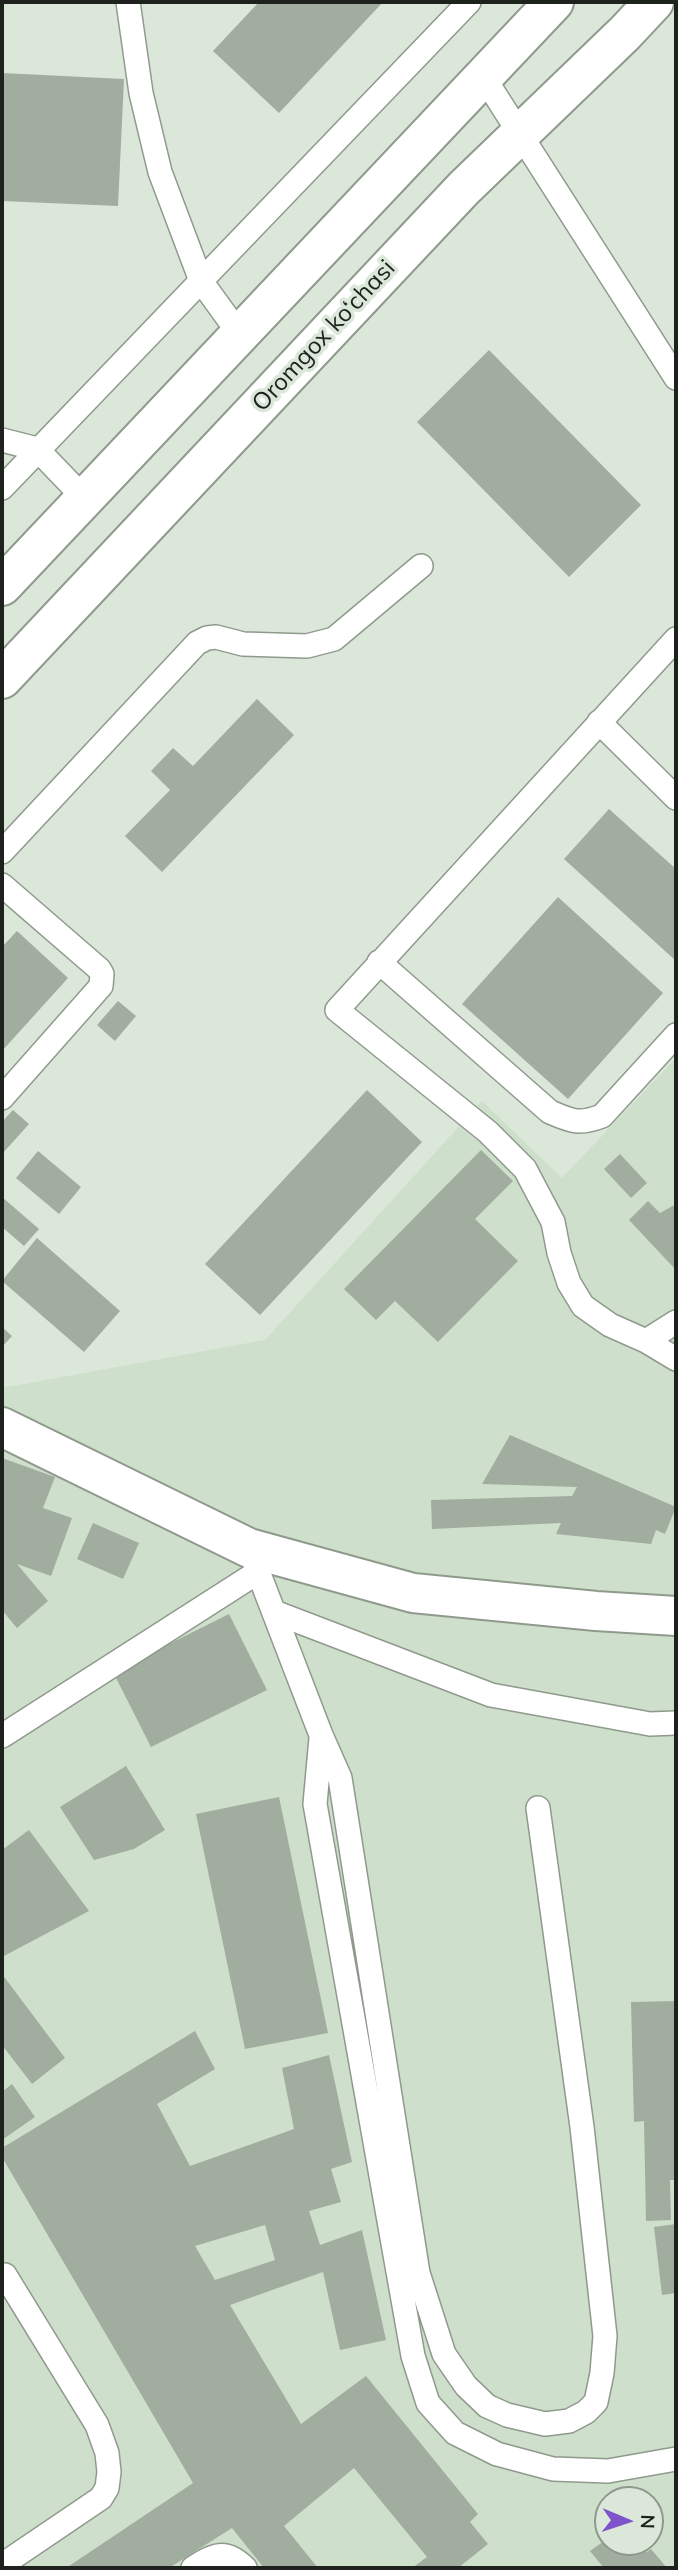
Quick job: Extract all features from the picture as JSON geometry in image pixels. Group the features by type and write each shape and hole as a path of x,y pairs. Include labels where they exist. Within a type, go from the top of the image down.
{"main road":[{"path":"2,586 554,2"},
{"name":"Oromgox ko‘chasi","path":"2,679 464,188 654,2"},
{"path":"2,1427 254,1560 413,1592 596,1611 676,1616"}],"lane":[{"path":"128,2 141,93 160,172 201,281 240,335"},
{"path":"2,488 469,2"},
{"path":"483,76 676,378"},
{"path":"2,440 37,449 85,499"},
{"path":"2,852 197,643 216,637 243,644 307,646 334,639 421,566"},
{"path":"676,639 337,1010 488,1132 525,1169 553,1222 569,1283 583,1306 610,1325 646,1341 676,1359"},
{"path":"600,722 676,798"},
{"path":"2,885 99,969 103,981 2,1098"},
{"path":"379,962 550,1112 573,1122 589,1121 602,1116 676,1035"},
{"path":"646,1341 676,1322"},
{"path":"2,1736 254,1560 340,1778 418,2273 444,2354 466,2386 487,2406 506,2415 545,2424 569,2421 586,2412 596,2402 605,2336 582,2127 538,1808"},
{"path":"274,1612 491,1695 650,1724 676,1723"},
{"path":"321,1735 315,1804 413,2356 428,2403 456,2432 497,2454 553,2469 608,2471 673,2454"},
{"path":"2,2565 101,2498 107,2488 109,2472 107,2453 97,2425 3,2274"},
{"path":"193,2568 211,2556 221,2554 235,2558 245,2568"}],"shaded area":[{"path":"676,1058 676,2568 2,2568 2,1388 265,1340 482,1101 562,1178"}],"building":[{"path":"259,2 383,2 279,113 213,51"},
{"path":"2,73 124,79 118,206 2,201"},
{"path":"489,350 641,505 569,577 417,422"},
{"path":"257,699 294,735 162,872 125,836 170,790 151,771 173,748 193,766"},
{"path":"609,809 676,869 676,961 564,859"},
{"path":"558,897 663,993 568,1099 462,1004"},
{"path":"17,931 68,978 2,1051 2,947"},
{"path":"118,1001 136,1016 115,1041 97,1025"},
{"path":"367,1090 422,1142 260,1315 205,1264"},
{"path":"13,1110 29,1124 2,1154 2,1122"},
{"path":"481,1150 513,1181 475,1219 518,1261 438,1342 395,1301 376,1320 344,1289"},
{"path":"38,1151 81,1187 59,1214 16,1178"},
{"path":"620,1154 647,1183 631,1198 604,1169"},
{"path":"2,1197 39,1229 24,1246 2,1227"},
{"path":"648,1201 660,1213 676,1204 676,1270 629,1220"},
{"path":"37,1238 120,1311 84,1352 2,1281"},
{"path":"2,1327 12,1336 2,1347"},
{"path":"510,1435 676,1507 665,1534 656,1530 651,1544 556,1534 561,1523 432,1529 431,1500 572,1496 577,1487 482,1484"},
{"path":"2,1458 55,1477 43,1508 72,1518 51,1576 17,1564 48,1601 17,1628 2,1610"},
{"path":"93,1523 139,1543 123,1579 77,1559"},
{"path":"229,1614 267,1690 151,1747 113,1672"},
{"path":"126,1766 165,1830 134,1849 94,1860 60,1807"},
{"path":"279,1797 328,2033 245,2049 196,1814"},
{"path":"29,1830 89,1911 2,1957 2,1850"},
{"path":"2,1974 65,2058 32,2084 2,2045"},
{"path":"676,2001 676,2180 670,2180 671,2220 646,2221 644,2121 634,2122 631,2002"},
{"path":"195,2031 215,2069 157,2104 190,2166 294,2129 282,2068 329,2055 352,2162 331,2169 341,2202 309,2211 320,2245 362,2230 386,2340 340,2350 323,2272 230,2305 301,2424 366,2376 478,2514 470,2522 488,2544 458,2568 412,2568 427,2557 354,2468 284,2526 318,2568 264,2568 232,2528 169,2568 66,2568 193,2483 2,2157 2,2148","holes":["265,2225 275,2260 215,2280 195,2246"]},
{"path":"12,2084 35,2117 2,2140 2,2092"},
{"path":"676,2224 676,2293 662,2295 654,2227"},
{"path":"594,2556 657,2556 667,2568 604,2568"}]}
